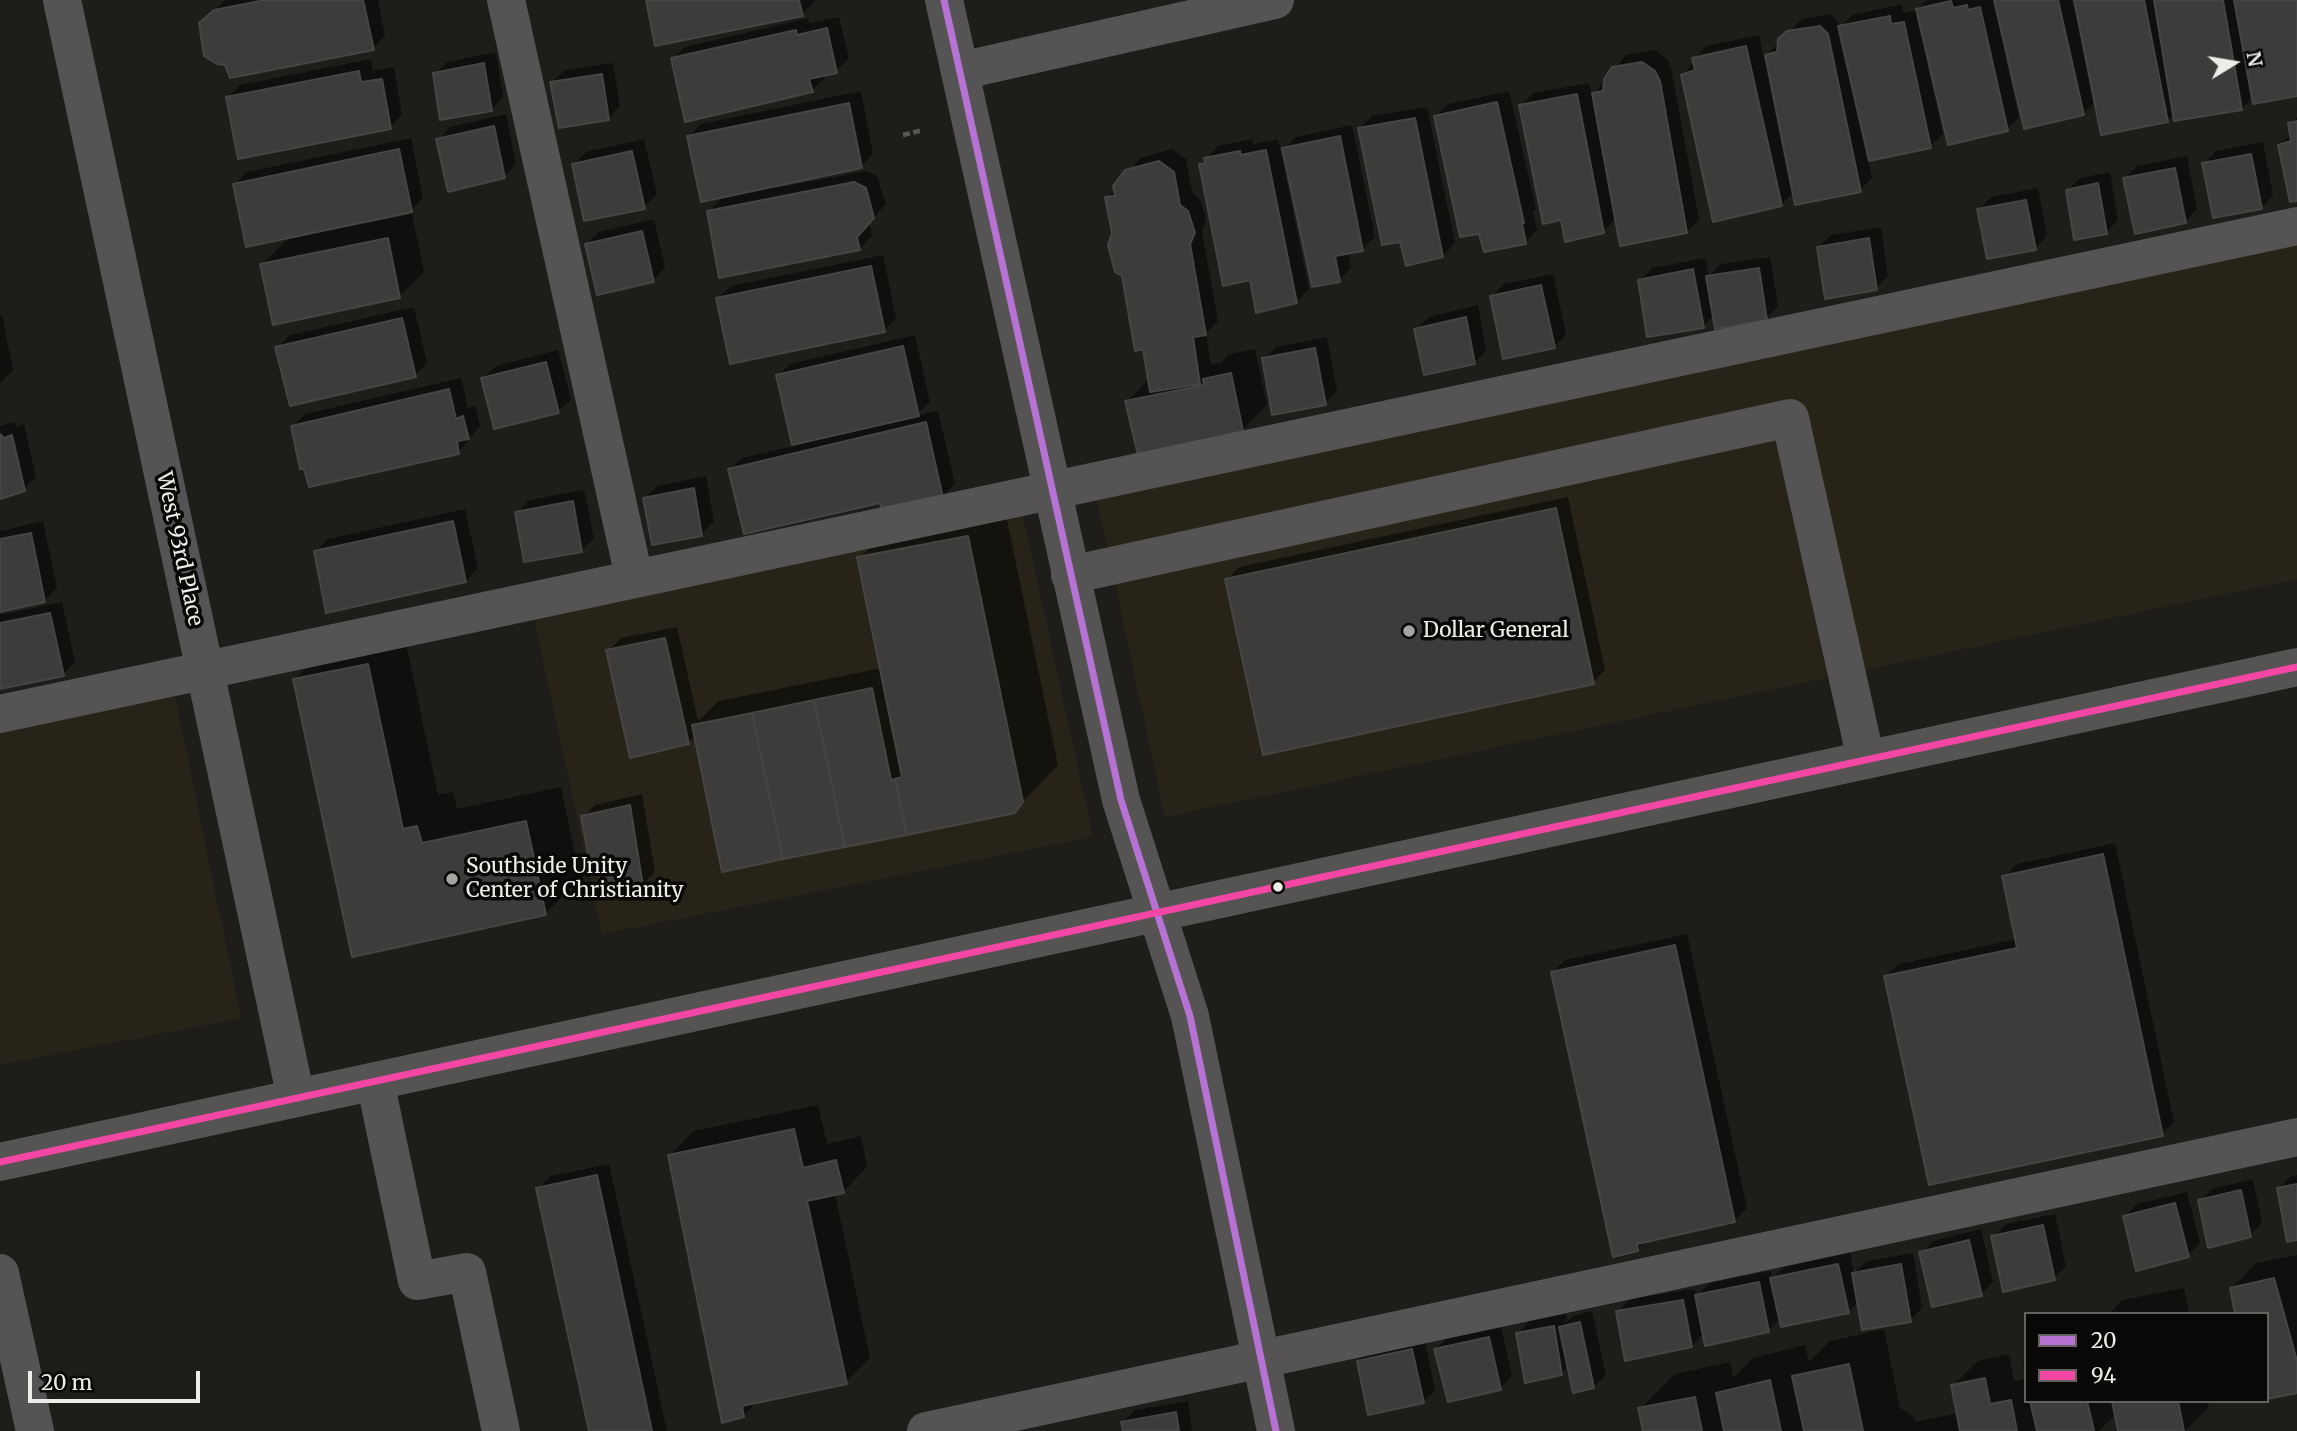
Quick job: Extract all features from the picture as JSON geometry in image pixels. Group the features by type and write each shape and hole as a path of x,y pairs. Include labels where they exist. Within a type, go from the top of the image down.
{"main road":[{"path":"0,1162 2297,667"}],"street":[{"name":"West 93rd Place","path":"62,0 296,1098"},
{"path":"506,0 634,578"},
{"path":"944,0 1121,800 1190,1016 1276,1431"},
{"path":"960,71 1275,0"},
{"path":"0,713 2297,226"},
{"path":"1070,575 1790,418 1866,760"},
{"path":"375,1081 417,1281 467,1272 501,1431"},
{"path":"926,1431 2297,1137"},
{"path":"0,1273 35,1431"}],"path":[{"path":"903,135 931,128"}],"shaded area":[{"path":"2297,226 2297,579 1165,817 1093,481"},
{"path":"1019,497 1093,837 602,934 530,600"},
{"path":"171,676 241,1018 0,1065 0,714"}],"building":[{"path":"265,0 363,0 374,50 230,78 225,65 217,64 204,56 199,23 214,10"},
{"path":"646,0 799,0 803,16 655,46"},
{"path":"1994,0 2058,0 2084,115 2024,129"},
{"path":"2074,0 2144,0 2168,122 2101,135"},
{"path":"2154,0 2223,0 2242,110 2174,121"},
{"path":"2234,0 2297,0 2297,96 2253,104"},
{"path":"1951,1 1953,8 1967,5 1968,10 1980,7 2008,131 1948,145 1916,9"},
{"path":"1890,16 1891,24 1904,22 1931,148 1869,161 1838,26"},
{"path":"1820,26 1828,34 1861,192 1795,205 1765,55 1777,52 1778,39 1787,31"},
{"path":"827,28 837,73 809,79 813,92 685,122 671,58 796,30 797,35"},
{"path":"1746,46 1782,206 1713,222 1681,75 1695,70 1692,58"},
{"path":"1642,62 1655,71 1660,81 1687,233 1620,246 1592,93 1603,91 1604,79 1612,67"},
{"path":"484,63 492,111 440,120 433,73"},
{"path":"359,71 361,82 382,79 391,129 238,159 226,97"},
{"path":"602,74 609,120 559,128 550,82"},
{"path":"1577,94 1604,233 1565,242 1561,220 1543,224 1519,105"},
{"path":"1497,102 1524,223 1526,244 1484,252 1479,234 1460,237 1434,116"},
{"path":"849,103 862,168 701,202 687,136"},
{"path":"1415,118 1443,257 1406,266 1400,242 1382,245 1358,128"},
{"path":"2297,121 2297,201 2290,202 2278,145 2291,141 2288,123"},
{"path":"494,126 505,178 448,192 436,139"},
{"path":"1340,136 1363,251 1335,256 1340,282 1312,287 1282,148"},
{"path":"399,149 412,212 246,247 233,184"},
{"path":"1266,150 1297,303 1256,313 1250,280 1223,286 1199,164 1205,163 1204,158 1240,151 1241,155"},
{"path":"632,151 645,209 584,221 572,164"},
{"path":"2251,154 2262,209 2213,218 2202,163"},
{"path":"1159,161 1174,172 1180,205 1188,211 1195,233 1190,244 1206,335 1193,337 1200,384 1150,392 1143,349 1135,351 1122,276 1115,272 1108,245 1112,233 1105,197 1115,196 1113,186 1125,170"},
{"path":"2175,168 2186,223 2135,234 2123,178"},
{"path":"854,182 866,188 874,218 857,237 860,250 719,278 707,211"},
{"path":"2098,183 2107,234 2074,240 2066,190"},
{"path":"2026,200 2036,250 1987,259 1977,209"},
{"path":"642,231 654,282 597,295 585,244"},
{"path":"388,238 400,298 273,325 260,264"},
{"path":"1869,238 1877,290 1825,299 1817,247"},
{"path":"871,266 885,332 730,364 716,298"},
{"path":"1759,268 1767,320 1715,329 1706,276"},
{"path":"1693,269 1704,328 1647,337 1638,280"},
{"path":"1541,285 1555,348 1503,359 1490,296"},
{"path":"1466,317 1475,364 1424,375 1414,329"},
{"path":"402,318 416,377 290,406 275,347"},
{"path":"903,346 919,416 792,445 776,375"},
{"path":"1315,348 1326,405 1272,415 1262,358"},
{"path":"546,362 559,413 494,429 481,378"},
{"path":"1231,373 1243,431 1138,455 1125,401 1204,385 1203,379"},
{"path":"449,389 456,419 463,416 469,439 457,441 459,454 309,487 304,469 300,469 291,426"},
{"path":"926,422 943,498 882,512 880,503 744,534 728,469"},
{"path":"0,434 4,438 12,435 25,491 0,499"},
{"path":"694,488 702,536 652,545 643,498"},
{"path":"573,501 582,552 524,562 515,512"},
{"name":"Dollar General","path":"1556,508 1594,684 1263,755 1225,579"},
{"path":"453,521 466,582 326,613 314,551"},
{"path":"31,533 45,602 0,612 0,539"},
{"path":"968,536 1023,802 1015,813 907,835 895,779 902,777 857,557"},
{"path":"50,613 64,676 0,689 0,623"},
{"path":"665,638 689,744 630,758 606,650"},
{"path":"368,664 403,829 417,826 422,843 526,821 546,915 352,957 293,679"},
{"path":"872,688 891,780 895,779 907,835 845,847 814,700"},
{"path":"814,700 845,847 783,859 752,713"},
{"path":"752,713 783,859 722,872 692,725"},
{"path":"630,805 643,886 603,894 599,874 592,876 581,816"},
{"path":"2103,854 2163,1136 1929,1185 1884,976 2017,948 2002,876"},
{"path":"1675,945 1735,1222 1637,1244 1638,1251 1613,1257 1551,972"},
{"path":"794,1129 803,1168 836,1160 844,1193 807,1201 847,1384 742,1406 744,1417 722,1423 668,1155"},
{"path":"597,1175 652,1431 589,1431 536,1188"},
{"path":"2297,1184 2297,1240 2287,1242 2277,1188"},
{"path":"2241,1190 2251,1237 2208,1248 2198,1200"},
{"path":"2175,1203 2189,1257 2136,1271 2123,1216"},
{"path":"2043,1225 2055,1280 2003,1292 1991,1236"},
{"path":"1969,1240 1982,1296 1932,1307 1919,1252"},
{"path":"1838,1264 1849,1313 1781,1327 1770,1278"},
{"path":"1901,1264 1911,1322 1862,1330 1852,1273"},
{"path":"2274,1278 2297,1361 2297,1393 2269,1399 2269,1312 2235,1312 2230,1288"},
{"path":"1759,1282 1769,1332 1705,1346 1695,1295"},
{"path":"1683,1300 1692,1347 1625,1361 1616,1311"},
{"path":"1580,1322 1594,1388 1573,1393 1559,1327"},
{"path":"1554,1326 1562,1375 1525,1383 1516,1333"},
{"path":"1489,1337 1501,1390 1448,1402 1434,1349"},
{"path":"1412,1349 1424,1403 1368,1415 1357,1361"},
{"path":"1849,1364 1863,1431 1804,1431 1792,1376"},
{"path":"1985,1378 1990,1404 2011,1400 2017,1431 1960,1431 1951,1385"},
{"path":"1770,1380 1781,1431 1724,1431 1716,1393"},
{"path":"1695,1397 1702,1431 1643,1431 1638,1408"},
{"path":"2030,1403 2087,1403 2094,1431 2037,1431"},
{"path":"2112,1403 2178,1403 2184,1431 2118,1431"},
{"path":"1176,1412 1179,1431 1123,1431 1121,1422"}],"transit line":[{"name":"20","path":"944,0 1121,800 1190,1016 1276,1431"},
{"name":"94","path":"0,1162 2297,667"}],"place":[{"name":"Dollar General","path":"1409,631"},
{"name":"Southside Unity Center of Christianity","path":"452,879"}]}
